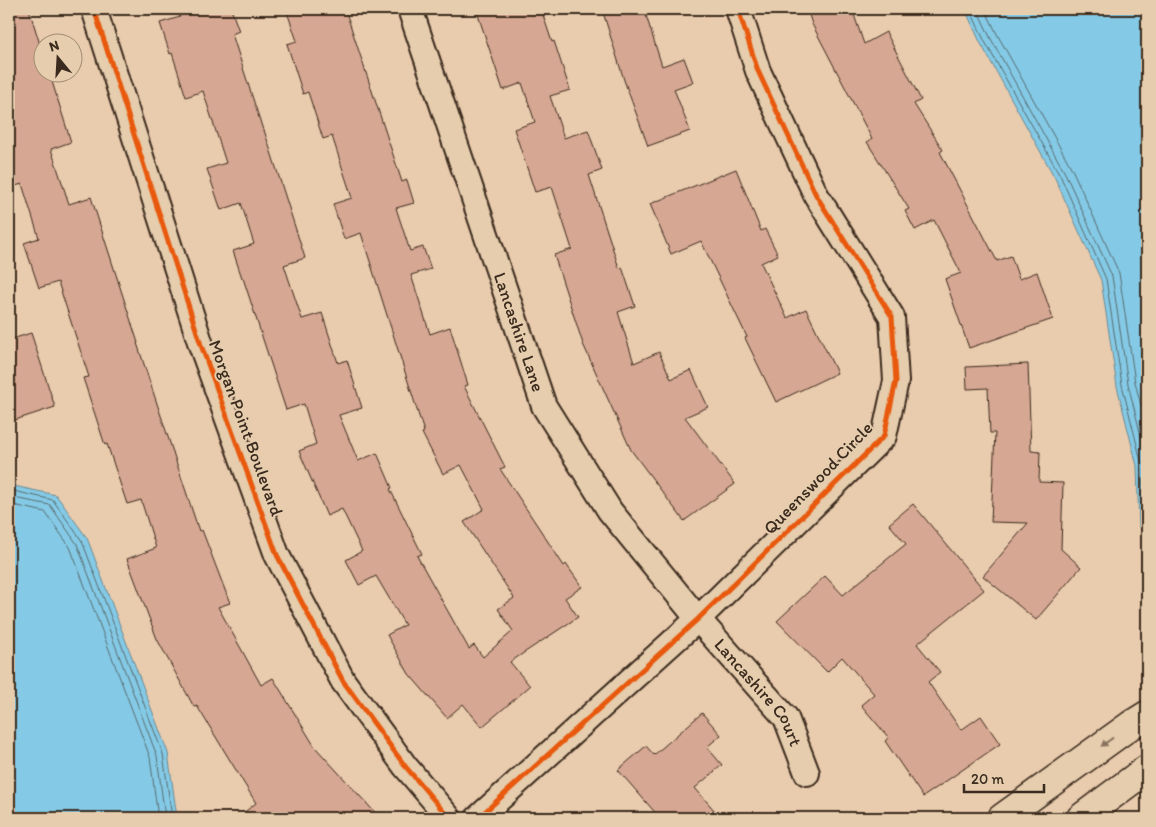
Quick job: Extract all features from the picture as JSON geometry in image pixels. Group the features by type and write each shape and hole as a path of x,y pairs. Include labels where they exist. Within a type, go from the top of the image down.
{"street":[{"name":"Morgan Point Boulevard","path":"94,9 201,345 277,555 343,681 405,766 449,818"},
{"name":"Lancashire Lane","path":"410,9 544,406 610,511 698,619"},
{"name":"Queenswood Circle","path":"478,818 698,619 884,436 896,381 892,317 816,195 758,71 738,9"},
{"name":"Lancashire Court","path":"698,619 786,718 807,773"},
{"path":"1002,818 1147,715"},
{"path":"1081,818 1147,769"}],"water":[{"path":"965,9 1147,9 1147,534 1139,527 1137,466 1117,386 1101,280 1055,178 980,42"},
{"path":"9,485 56,495 87,538 168,753 177,818 9,818"}],"building":[{"path":"9,9 29,9 36,32 32,32 32,82 52,82 71,142 51,149 69,204 91,197 199,531 202,530 230,603 218,607 261,685 273,678 315,747 380,818 237,818 256,803 197,706 194,707 157,639 127,559 156,548 141,500 127,504 83,378 89,377 58,282 39,288 24,243 39,238 22,184 9,188"},
{"path":"178,9 231,9 239,31 232,34 305,258 284,265 302,319 322,313 338,363 347,360 362,408 339,415 358,461 377,453 392,488 390,489 422,554 417,556 469,649 474,645 483,657 513,631 498,609 514,598 464,522 484,509 461,465 443,474 422,433 424,432 361,233 344,239 333,204 352,198 332,136 323,139 308,92 303,94 287,44 297,41 286,9 345,9 402,182 407,180 414,203 396,208 410,251 423,247 431,269 411,275 430,334 450,327 468,385 464,386 505,467 500,469 564,566 566,564 582,587 565,598 578,617 510,662 530,686 482,727 463,704 447,718 409,674 387,635 405,625 376,576 359,585 346,560 362,551 342,509 327,516 299,451 316,444 304,404 286,410 233,251 254,244 241,203 221,210 207,169 226,163 203,91 186,97 160,23 180,17"},
{"path":"476,9 541,9 570,90 550,96 564,138 588,130 602,170 589,175 619,268 622,267 635,306 618,312 634,363 659,352 671,379 691,370 708,407 685,417 735,484 684,521 631,450 583,344 554,255 572,249 552,187 535,192 514,129 535,122 522,83 503,90"},
{"path":"602,9 644,9 662,66 684,58 693,82 674,89 690,131 648,146 624,80"},
{"path":"807,9 852,9 864,44 886,32 921,100 914,104 943,150 940,152 997,261 1011,256 1019,279 1037,272 1053,319 969,348 945,279 961,273 934,220 915,230 905,211 909,209 867,142 872,139 812,24"},
{"path":"736,169 761,231 765,229 778,255 761,263 787,318 806,309 837,373 776,402 701,241 671,254 650,204"},
{"path":"31,333 55,407 9,422 9,340"},
{"path":"1028,364 1031,451 1040,452 1039,482 1063,483 1061,549 1081,567 1036,620 983,576 1028,523 991,522 995,433 990,433 988,388 967,389 966,367"},
{"path":"913,504 984,590 917,644 940,672 928,682 961,730 981,716 1000,744 923,797 885,741 889,738 861,705 874,694 842,657 827,672 777,621 825,576 843,595 906,544 889,524"},
{"path":"702,713 721,735 707,747 722,765 695,788 721,818 660,818 618,770 646,746 654,755"}],"cycle path":[{"path":"94,9 201,345 277,555 343,681 405,766 449,818"},
{"path":"478,818 698,619 884,436 896,381 892,317 816,195 758,71 738,9"}]}
